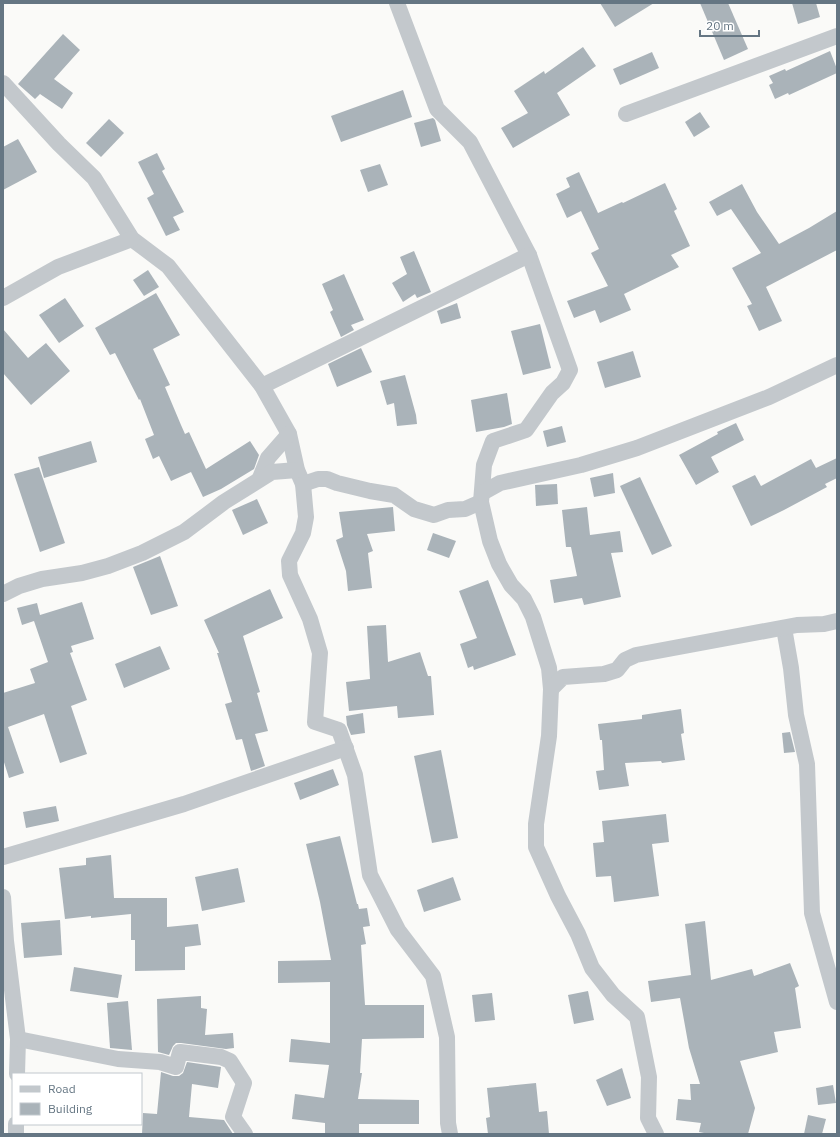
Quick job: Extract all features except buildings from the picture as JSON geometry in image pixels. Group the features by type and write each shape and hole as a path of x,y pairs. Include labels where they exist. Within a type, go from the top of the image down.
{"street":[{"path":"397,3 437,109 470,142 529,255 570,370 563,383 552,393 526,430 493,441 484,465 481,498 490,541 499,564 511,584 524,599 533,617 549,668 551,689 549,736 536,824 536,847 558,896 578,934 592,968 613,995 637,1017 649,1077 648,1118 656,1134"},
{"path":"626,114 837,36"},
{"path":"3,83 59,144 94,178 132,239 168,266 262,386 289,434 300,477 306,517 303,533 289,561 290,575 310,619 320,653 315,722 339,730 355,775 370,875 398,930 433,976 447,1037 448,1124 450,1134"},
{"path":"3,298 58,267 132,239"},
{"path":"262,386 529,255"},
{"path":"3,594 19,586 42,579 82,573 108,566 142,553 184,532 224,502 260,478 272,472 300,477 327,479 370,491 394,494 414,509 434,515 448,510 465,509 500,483 581,465 637,448 769,397 837,365"},
{"path":"260,478 268,458 289,434"},
{"path":"465,509 490,541"},
{"path":"549,668 563,677 604,674 617,670 625,660 636,655 784,628 834,623 837,621"},
{"path":"784,628 791,668 796,715 807,764 812,913 837,1002"},
{"path":"551,689 563,677"},
{"path":"3,857 184,804 346,748"},
{"path":"3,897 6,941 18,1039 17,1073"},
{"path":"18,1039 118,1059 160,1062 176,1067 180,1052 221,1057 230,1061 244,1083 233,1117 245,1134"}]}
